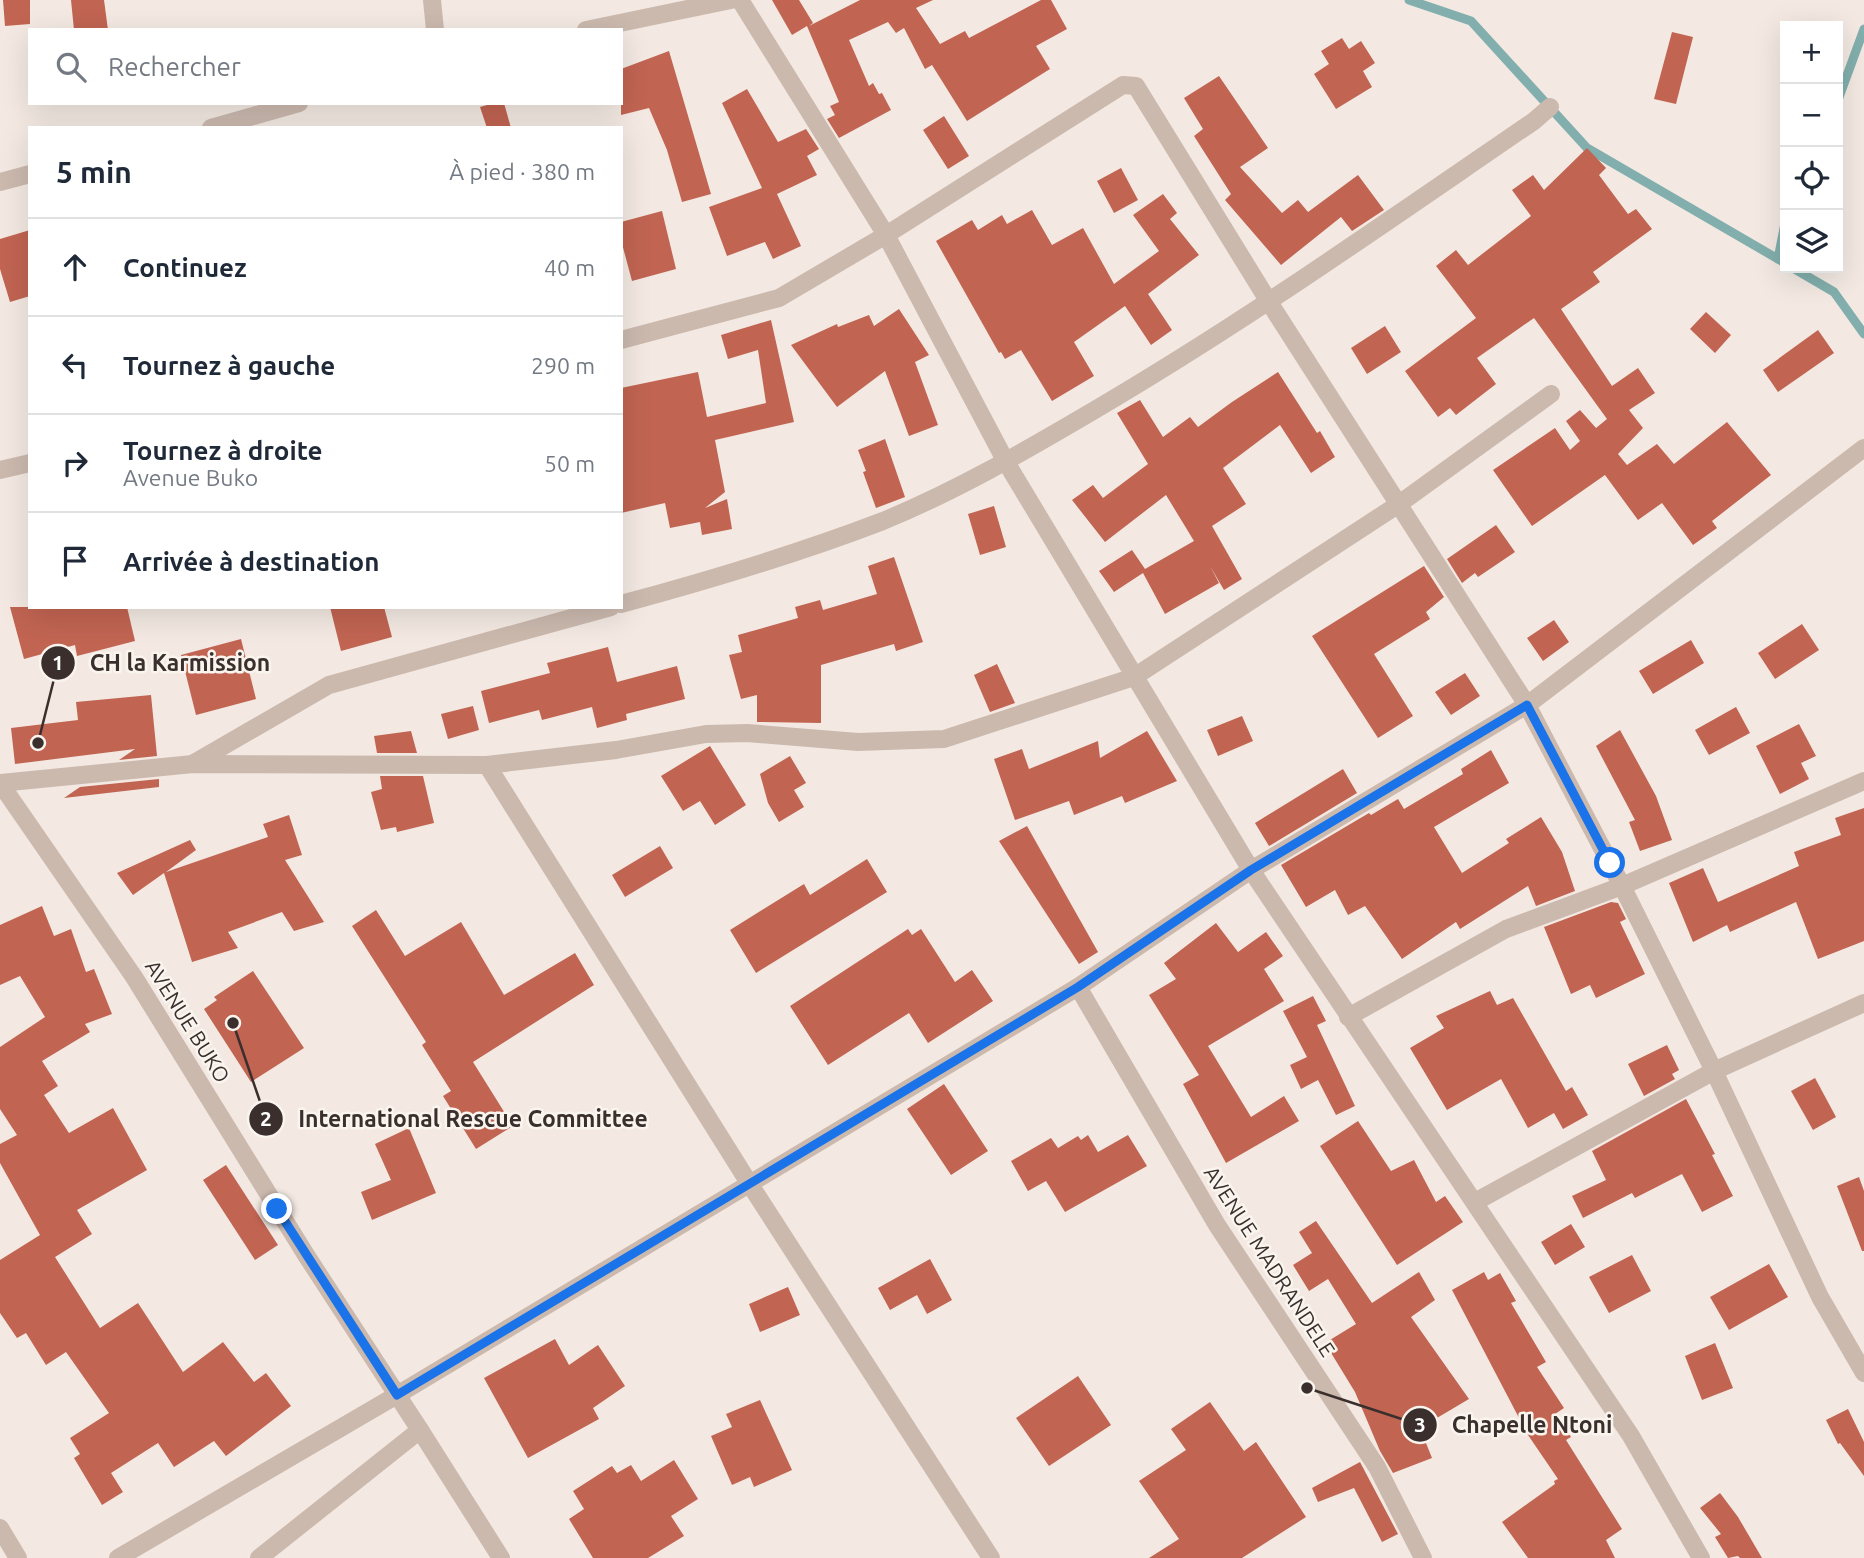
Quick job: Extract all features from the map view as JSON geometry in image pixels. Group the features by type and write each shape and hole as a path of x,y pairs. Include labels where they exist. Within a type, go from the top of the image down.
{"street":[{"path":"432,0 435,28"},
{"path":"591,28 646,8 731,0"},
{"path":"740,0 886,235 1006,462 1251,870 1631,1436 1701,1558"},
{"path":"623,339 779,298 886,235 1123,85 1136,86 1269,302 1527,705 1622,886 1714,1071 1820,1297 1864,1373"},
{"path":"218,126 292,105"},
{"path":"623,603 729,575 884,520 1006,462 1130,390 1269,302 1534,121 1550,107"},
{"path":"0,182 28,175"},
{"path":"0,783 192,764 486,765 616,750 706,734 747,733 858,742 944,739 1135,677 1399,504 1551,394"},
{"path":"118,1558 397,1395 1078,987 1251,870 1527,705 1864,448"},
{"path":"0,470 28,463"},
{"path":"192,764 329,685 604,609"},
{"path":"486,765 749,1183 990,1558"},
{"path":"1348,1017 1506,929 1622,886 1864,781"},
{"name":"AVENUE BUKO","path":"0,783 134,976 306,1255 501,1558"},
{"name":"AVENUE MADRANDELE","path":"1078,987 1216,1224 1377,1466 1423,1558"},
{"path":"1475,1202 1714,1071 1864,1003"},
{"path":"259,1558 420,1430"},
{"path":"0,1528 18,1558"}],"building":[{"path":"3,0 30,0 30,24 5,26"},
{"path":"71,0 104,0 108,28 74,28"},
{"path":"772,0 799,0 813,23 809,26 860,0 933,0 916,8 940,44 965,31 969,38 1041,0 1051,0 1067,29 1036,46 1050,69 967,121 932,65 925,69 904,28 896,33 888,22 849,40 869,86 873,83 891,110 839,138 827,119 835,115 830,106 839,102 807,26 792,35"},
{"path":"1672,32 1693,37 1676,104 1654,99"},
{"path":"1342,38 1349,49 1361,41 1375,63 1363,71 1372,87 1336,109 1314,74 1329,64 1321,51"},
{"path":"669,51 711,194 682,202 667,150 649,108 621,115 623,68"},
{"path":"1219,76 1268,148 1240,167 1282,213 1298,200 1308,212 1358,175 1384,210 1352,231 1341,217 1281,265 1225,200 1231,194 1194,136 1203,129 1184,98"},
{"path":"747,89 778,142 806,129 819,149 807,156 817,175 777,194 801,246 773,259 765,242 727,256 709,207 762,188 722,103"},
{"path":"505,105 510,126 486,126 480,107"},
{"path":"944,116 969,156 948,169 923,130"},
{"path":"1587,148 1606,168 1599,175 1628,214 1636,209 1652,229 1593,272 1600,282 1561,309 1612,386 1638,368 1655,393 1629,410 1643,428 1618,454 1627,465 1657,444 1674,464 1727,422 1771,475 1712,521 1717,528 1693,545 1662,503 1638,520 1605,475 1532,526 1493,470 1555,428 1570,450 1580,441 1566,421 1580,410 1596,428 1607,419 1534,318 1477,358 1496,384 1456,415 1450,408 1438,417 1405,371 1476,318 1436,266 1456,250 1468,265 1531,216 1512,190 1533,175 1544,190"},
{"path":"1121,168 1138,200 1114,213 1097,181"},
{"path":"1163,194 1177,213 1170,219 1199,255 1148,294 1172,330 1151,345 1125,306 1074,342 1094,376 1052,401 1021,350 1005,359 1001,352 999,353 936,241 972,220 978,230 1002,215 1007,224 1032,210 1052,245 1083,228 1114,284 1159,251 1133,215"},
{"path":"662,211 676,269 632,281 623,247 623,221"},
{"path":"28,231 28,297 10,302 0,269 0,239"},
{"path":"899,309 929,355 915,362 938,425 909,436 885,371 837,407 791,345 837,324 838,327 869,315 874,326"},
{"path":"1706,312 1731,335 1715,353 1690,329"},
{"path":"771,320 794,422 715,440 725,492 705,508 727,499 732,529 702,535 700,522 670,528 665,503 623,513 623,388 698,372 707,417 766,403 758,350 728,359 721,335"},
{"path":"1385,326 1401,352 1367,374 1351,348"},
{"path":"1818,330 1834,353 1778,392 1763,370"},
{"path":"1278,372 1335,457 1311,473 1280,425 1223,468 1246,504 1212,526 1242,579 1224,590 1210,566 1219,583 1165,614 1143,573 1114,592 1099,571 1132,550 1145,569 1194,541 1166,495 1105,542 1072,500 1093,485 1103,498 1148,464 1117,413 1140,400 1163,437 1190,417 1198,427"},
{"path":"885,439 905,497 876,508 858,450"},
{"path":"994,506 1006,547 980,555 968,514"},
{"path":"1496,525 1515,552 1478,577 1475,573 1462,583 1447,559"},
{"path":"894,557 923,642 896,651 894,644 821,665 821,723 757,722 757,695 741,699 729,655 742,652 738,635 798,618 795,607 820,600 823,610 877,594 868,566"},
{"path":"1424,566 1444,597 1426,612 1430,619 1374,654 1413,716 1378,738 1312,636"},
{"path":"10,607 127,609 135,641 77,656 75,645 24,659"},
{"path":"330,609 385,609 392,637 341,651"},
{"path":"1554,620 1569,642 1543,661 1527,638"},
{"path":"1802,624 1819,650 1775,679 1758,653"},
{"path":"241,639 256,699 196,715 181,655"},
{"path":"1691,640 1704,663 1653,694 1639,671"},
{"path":"608,647 617,682 677,666 685,699 626,714 627,720 597,728 592,707 542,720 539,710 489,723 481,691 550,673 547,663"},
{"path":"997,664 1015,703 990,712 974,675"},
{"path":"1465,673 1480,696 1451,715 1435,692"},
{"path":"151,695 157,756 119,760 135,749 15,764 11,728 78,720 76,702"},
{"path":"473,706 479,730 448,739 441,714"},
{"path":"1736,707 1750,733 1709,755 1695,730"},
{"path":"1242,716 1253,741 1218,756 1207,730"},
{"path":"1799,724 1816,756 1801,763 1809,779 1780,794 1756,746"},
{"path":"1620,730 1656,796 1672,840 1640,851 1629,822 1635,820 1596,746"},
{"path":"411,731 417,753 377,753 374,736"},
{"path":"1147,731 1177,781 1125,803 1122,796 1074,815 1069,801 1015,820 994,759 1022,749 1029,769 1098,741 1100,758"},
{"path":"710,746 746,805 715,825 700,801 683,811 661,776"},
{"path":"1491,750 1509,783 1434,827 1462,873 1509,843 1506,839 1541,817 1562,852 1575,891 1536,906 1528,886 1460,929 1456,922 1402,959 1365,906 1348,915 1335,890 1306,907 1281,865 1398,799 1404,809 1463,774 1461,769"},
{"path":"790,756 806,783 794,790 804,807 779,822 768,803 760,774"},
{"path":"1343,769 1357,793 1269,846 1255,823"},
{"path":"380,776 423,776 434,823 397,832 396,827 381,830 371,792 382,789"},
{"path":"159,779 159,787 64,798 80,787"},
{"path":"1864,808 1864,941 1818,959 1796,902 1730,932 1727,925 1693,942 1669,883 1703,868 1718,902 1799,866 1794,852 1841,835 1835,818"},
{"path":"289,815 302,855 285,860 324,922 294,931 282,912 228,932 238,948 192,962 164,873 133,895 117,873 190,840 196,850 166,872 268,837 263,824"},
{"path":"1027,826 1098,952 1079,964 999,841"},
{"path":"660,846 673,868 625,897 612,875"},
{"path":"867,859 887,892 756,973 730,930 804,884 810,895"},
{"path":"1611,902 1618,903 1626,919 1620,922 1645,974 1596,998 1590,985 1571,994 1544,927"},
{"path":"42,906 54,936 71,929 86,972 94,969 112,1014 85,1024 90,1032 42,1061 58,1086 44,1095 69,1133 113,1108 147,1170 77,1210 92,1234 55,1257 100,1328 138,1303 183,1372 223,1342 254,1382 266,1373 291,1406 226,1456 214,1441 174,1467 158,1443 111,1473 123,1492 102,1505 74,1458 80,1454 70,1438 109,1413 66,1352 46,1365 26,1333 17,1338 0,1313 0,1260 40,1235 0,1163 0,1144 17,1135 0,1109 0,1047 45,1017 20,976 0,985 0,925"},
{"path":"376,910 405,956 461,922 504,995 575,953 594,985 473,1062 513,1126 476,1149 443,1096 451,1091 422,1045 426,1042 352,926"},
{"path":"1216,923 1238,952 1266,932 1283,956 1264,969 1284,1001 1208,1046 1251,1117 1284,1096 1299,1121 1226,1163 1183,1084 1199,1075 1149,995 1176,979 1164,963"},
{"path":"908,929 912,935 921,929 955,982 972,970 993,1001 928,1043 909,1013 828,1065 790,1006"},
{"path":"253,971 304,1048 251,1082 204,1009 217,1000 214,997"},
{"path":"1490,991 1497,1005 1513,998 1566,1091 1572,1087 1588,1115 1563,1129 1554,1113 1528,1128 1501,1079 1447,1110 1410,1048 1444,1028 1436,1016"},
{"path":"1313,996 1326,1021 1317,1025 1355,1106 1336,1115 1318,1080 1301,1089 1290,1065 1307,1057 1283,1011"},
{"path":"1667,1045 1679,1070 1672,1074 1675,1079 1644,1096 1628,1064"},
{"path":"1815,1078 1836,1117 1813,1130 1791,1091"},
{"path":"944,1084 988,1151 951,1175 907,1109"},
{"path":"1686,1099 1715,1154 1712,1155 1733,1196 1702,1212 1682,1174 1635,1198 1632,1193 1583,1218 1572,1196 1606,1180 1592,1151"},
{"path":"1358,1121 1391,1171 1414,1160 1436,1202 1445,1196 1463,1222 1397,1265 1320,1146"},
{"path":"409,1128 436,1193 372,1220 361,1192 391,1180 375,1144"},
{"path":"1088,1135 1098,1152 1128,1135 1147,1166 1065,1212 1046,1181 1028,1191 1011,1161 1051,1138 1058,1148 1078,1136 1081,1140"},
{"path":"226,1165 278,1245 255,1260 203,1180"},
{"path":"1859,1177 1864,1191 1864,1251 1837,1186"},
{"path":"1316,1221 1372,1303 1419,1272 1435,1300 1411,1317 1469,1399 1420,1428 1432,1458 1393,1473 1380,1451 1355,1392 1325,1343 1356,1324 1328,1279 1309,1291 1293,1265 1312,1253 1299,1232"},
{"path":"1571,1224 1585,1247 1555,1265 1541,1242"},
{"path":"1632,1255 1651,1291 1609,1313 1589,1277"},
{"path":"930,1259 952,1300 927,1314 917,1295 890,1310 878,1288"},
{"path":"1769,1264 1788,1297 1729,1330 1710,1297"},
{"path":"1484,1272 1488,1280 1500,1273 1516,1301 1511,1303 1546,1362 1537,1367 1564,1408 1555,1414 1571,1437 1566,1440 1622,1529 1606,1540 1615,1558 1528,1558 1502,1522 1555,1484 1554,1481 1558,1479 1528,1435 1452,1290"},
{"path":"788,1287 800,1315 760,1332 749,1304"},
{"path":"555,1339 569,1365 598,1345 625,1386 593,1408 599,1419 528,1458 484,1378"},
{"path":"1715,1343 1733,1388 1702,1400 1685,1356"},
{"path":"1078,1376 1111,1425 1049,1466 1016,1418"},
{"path":"760,1400 792,1470 754,1487 750,1477 732,1485 711,1436 732,1427 726,1414"},
{"path":"1210,1402 1244,1451 1256,1442 1306,1517 1242,1558 1149,1558 1179,1539 1139,1481 1186,1450 1171,1429"},
{"path":"1848,1409 1864,1442 1864,1476 1840,1443 1838,1444 1826,1420"},
{"path":"674,1460 698,1499 671,1516 684,1536 648,1558 593,1558 569,1519 584,1509 573,1491 612,1466 617,1473 631,1465 641,1481"},
{"path":"1360,1462 1398,1534 1382,1542 1354,1488 1318,1502 1312,1488"},
{"path":"1720,1493 1762,1558 1728,1558 1715,1537 1721,1534 1700,1508"}],"waterway":[{"path":"1409,0 1471,21 1587,148 1780,260"},
{"path":"1843,86 1864,29"},
{"path":"1778,259 1780,249"},
{"path":"1802,273 1834,292 1864,334"}],"place":[{"name":"CH la Karmission","path":"38,743"},
{"name":"International Rescue Committee","path":"233,1023"},
{"name":"Chapelle Ntoni","path":"1307,1388"}],"route":[{"path":"277,1209 397,1395 1078,987 1251,870 1527,705 1610,863"}]}
